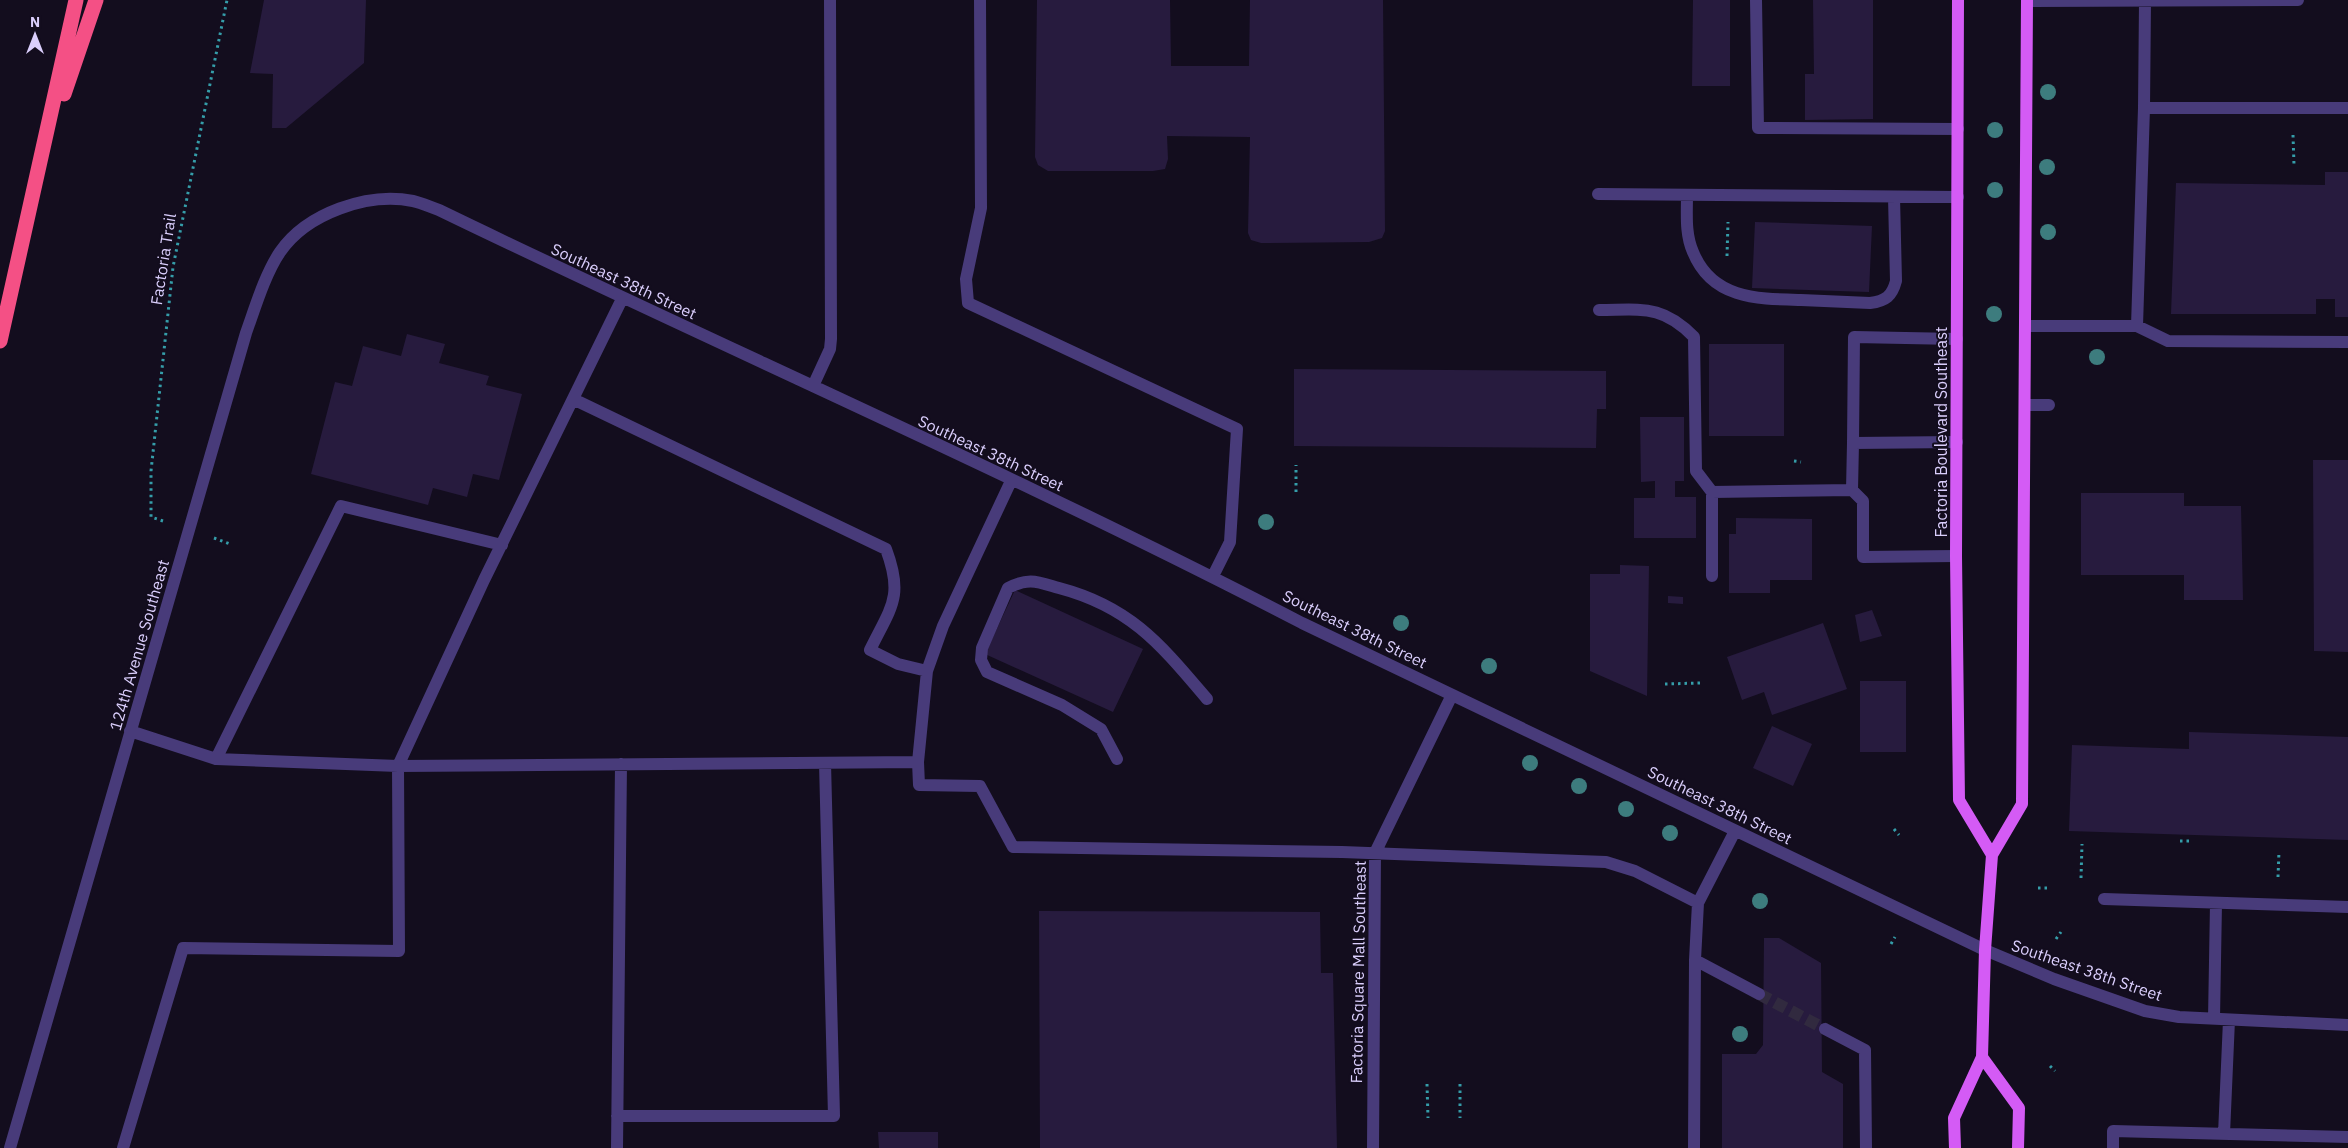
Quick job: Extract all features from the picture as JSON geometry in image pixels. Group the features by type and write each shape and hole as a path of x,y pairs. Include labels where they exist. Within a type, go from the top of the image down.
{"highway":[{"path":"0,341 76,0"},
{"path":"41,161 96,0"}],"main road":[{"name":"Factoria Boulevard Southeast","path":"1958,0 1956,556 1959,800 1992,855"},
{"path":"1955,1148 1954,1118 1982,1057 1985,950 1992,855 2022,804 2027,1"},
{"path":"1982,1057 2019,1108 2018,1148"}],"street":[{"path":"813,386 830,349 831,339 830,0"},
{"path":"980,0 981,208 966,279 968,303 1237,429 1230,542 1213,576"},
{"path":"1756,0 1758,128 1958,129"},
{"path":"2027,1 2298,0"},
{"path":"2137,326 2144,108 2144,2"},
{"path":"2144,108 2348,108"},
{"path":"1598,194 1958,197"},
{"path":"1687,195 1686,226 1692,252 1704,271 1719,285 1753,299 1870,303 1884,301 1893,292 1896,281 1894,197"},
{"name":"Southeast 38th Street","path":"366,202 394,199 414,201 439,210 622,299 813,386 1213,576 1302,623 1735,831 1985,950 2054,979 2144,1010 2179,1017 2348,1025"},
{"name":"124th Avenue Southeast","path":"10,1148 246,333 261,292 280,252 300,231 312,221 335,211 366,202"},
{"path":"123,1148 184,948 399,951 398,766 622,299"},
{"path":"1599,310 1648,310 1667,315 1682,324 1694,337 1696,471 1712,492 1712,576"},
{"path":"2024,326 2137,326 2168,341 2348,342"},
{"path":"1852,490 1854,337 1957,339"},
{"path":"573,399 886,549 895,573 895,599 870,650 898,664 927,671"},
{"path":"2025,405 2049,406"},
{"path":"1853,443 1957,442"},
{"path":"1011,481 943,626 927,671 918,762 919,785 980,786 1013,847 1375,853 1606,862 1635,871 1698,903"},
{"path":"1712,492 1852,490 1863,500 1863,557 1956,556"},
{"path":"216,759 341,506 502,546"},
{"path":"1117,759 1100,729 1062,705 987,672 981,660 982,648 1008,588 1022,581 1034,581 1087,595 1117,611 1160,644 1207,699"},
{"name":"Factoria Square Mall Southeast","path":"1373,1148 1375,853 1452,694"},
{"path":"130,731 216,759 398,766 918,762"},
{"path":"617,1116 834,1116 825,763"},
{"path":"617,1148 621,764"},
{"path":"1694,1148 1695,960 1698,903 1735,831"},
{"path":"2104,899 2348,907"},
{"path":"2214,1019 2216,903"},
{"path":"1695,960 1759,994"},
{"path":"2224,1134 2229,1020"},
{"path":"1826,1029 1865,1050 1866,1148"},
{"path":"2112,1148 2113,1131 2348,1137"}],"path":[{"name":"Factoria Trail","path":"158,520 151,517 151,471 173,267 227,0"},
{"path":"1727,262 1728,218"},
{"path":"1296,465 1296,492"},
{"path":"1665,684 1700,683"},
{"path":"1894,829 1898,834"},
{"path":"2180,841 2192,841"},
{"path":"2081,878 2082,844"},
{"path":"2278,885 2279,851"},
{"path":"2038,888 2047,888"},
{"path":"2056,939 2061,932"},
{"path":"1891,944 1895,937"},
{"path":"2050,1066 2055,1071"},
{"path":"1427,1084 1428,1118"},
{"path":"1460,1084 1460,1118"}],"building":[{"path":"264,0 366,0 364,63 286,128 272,128 273,74 250,73"},
{"path":"1037,0 1170,0 1171,66 1249,66 1250,0 1383,0 1385,231 1382,238 1369,242 1261,243 1251,240 1248,233 1250,137 1167,136 1168,159 1165,169 1153,171 1048,171 1038,165 1035,157"},
{"path":"1693,0 1730,0 1730,86 1692,86"},
{"path":"1813,0 1873,0 1873,119 1805,120 1805,74 1814,74"},
{"path":"2325,172 2348,172 2348,317 2335,317 2335,299 2316,299 2316,314 2171,314 2176,183 2325,185"},
{"path":"1755,222 1872,226 1869,292 1752,288"},
{"path":"407,334 445,344 439,363 489,376 486,385 522,394 499,480 473,474 467,497 433,488 428,505 311,474 335,382 352,386 363,346 401,356"},
{"path":"1709,344 1784,344 1784,436 1709,436"},
{"path":"1294,369 1606,371 1606,409 1597,409 1596,448 1294,446"},
{"path":"1640,417 1684,417 1684,481 1675,481 1675,497 1696,497 1696,538 1634,538 1634,498 1655,498 1655,481 1641,482"},
{"path":"2313,460 2348,460 2348,652 2314,651"},
{"path":"2081,493 2184,493 2184,506 2241,506 2243,600 2184,600 2184,575 2081,575"},
{"path":"1736,518 1812,519 1812,580 1770,580 1770,593 1729,593 1729,534 1736,534"},
{"path":"1620,565 1649,566 1647,696 1590,671 1590,574 1620,574"},
{"path":"1015,590 1143,649 1113,712 985,654"},
{"path":"1668,596 1683,597 1683,604 1668,603"},
{"path":"1872,610 1882,636 1860,642 1855,615"},
{"path":"1823,623 1847,689 1772,715 1764,692 1742,700 1727,657"},
{"path":"1860,681 1906,681 1906,752 1860,752"},
{"path":"1772,726 1812,744 1793,786 1753,768"},
{"path":"2189,732 2348,737 2348,840 2069,831 2072,745 2189,749"},
{"path":"1039,911 1320,912 1321,973 1333,973 1337,1148 1040,1148"},
{"path":"1764,938 1779,938 1821,963 1822,1072 1843,1084 1843,1148 1722,1148 1722,1054 1756,1054 1763,1045"},
{"path":"878,1132 938,1132 938,1148 879,1148"}],"tunnel":[{"path":"1759,994 1825,1029"}]}
